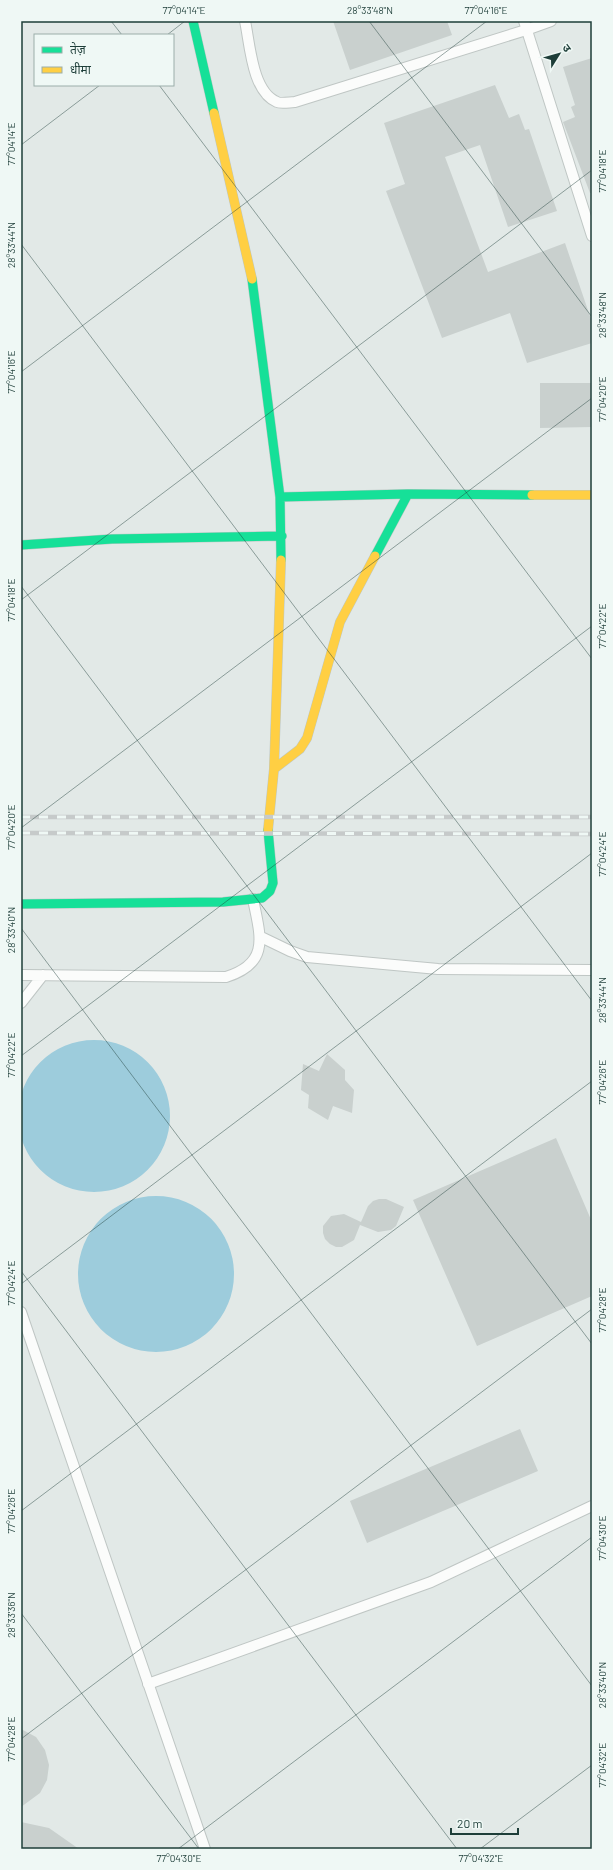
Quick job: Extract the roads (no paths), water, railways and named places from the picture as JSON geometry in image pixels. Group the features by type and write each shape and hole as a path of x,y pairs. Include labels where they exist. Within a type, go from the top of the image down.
{"street":[{"path":"21,904 223,902 262,898 270,891 273,883 268,834 274,769 282,536 280,497 254,289 193,21"},
{"path":"280,497 408,494 592,494"},
{"path":"274,769 300,749 307,738 340,622 408,494"},
{"path":"21,545 112,539 282,536"}],"lane":[{"path":"244,21 257,81 266,96 278,103 295,102 525,26 551,21"},
{"path":"525,26 592,236"},
{"path":"21,975 226,977 238,973 260,950 261,936 253,899"},
{"path":"261,936 290,951 315,957 438,969 592,970"},
{"path":"21,1003 42,975"},
{"path":"21,1312 206,1849"},
{"path":"148,1684 431,1582 592,1506"}],"water":[{"path":"87,1040 101,1040 116,1043 130,1049 148,1062 161,1080 167,1094 170,1116 167,1138 161,1152 148,1170 130,1183 116,1189 101,1192 87,1192 72,1189 58,1183 46,1175 35,1164 27,1152 21,1138 18,1123 18,1109 21,1094 27,1080 35,1068 46,1057 58,1049 72,1043"},
{"path":"148,1196 164,1196 179,1199 193,1205 206,1213 217,1224 231,1251 234,1274 233,1289 225,1311 217,1324 206,1335 179,1349 164,1352 148,1352 133,1349 119,1343 106,1335 95,1324 81,1297 78,1282 78,1266 81,1251 87,1237 95,1224 106,1213 133,1199"}],"railway":[{"path":"21,817 592,817"},
{"path":"21,833 592,834"}]}
